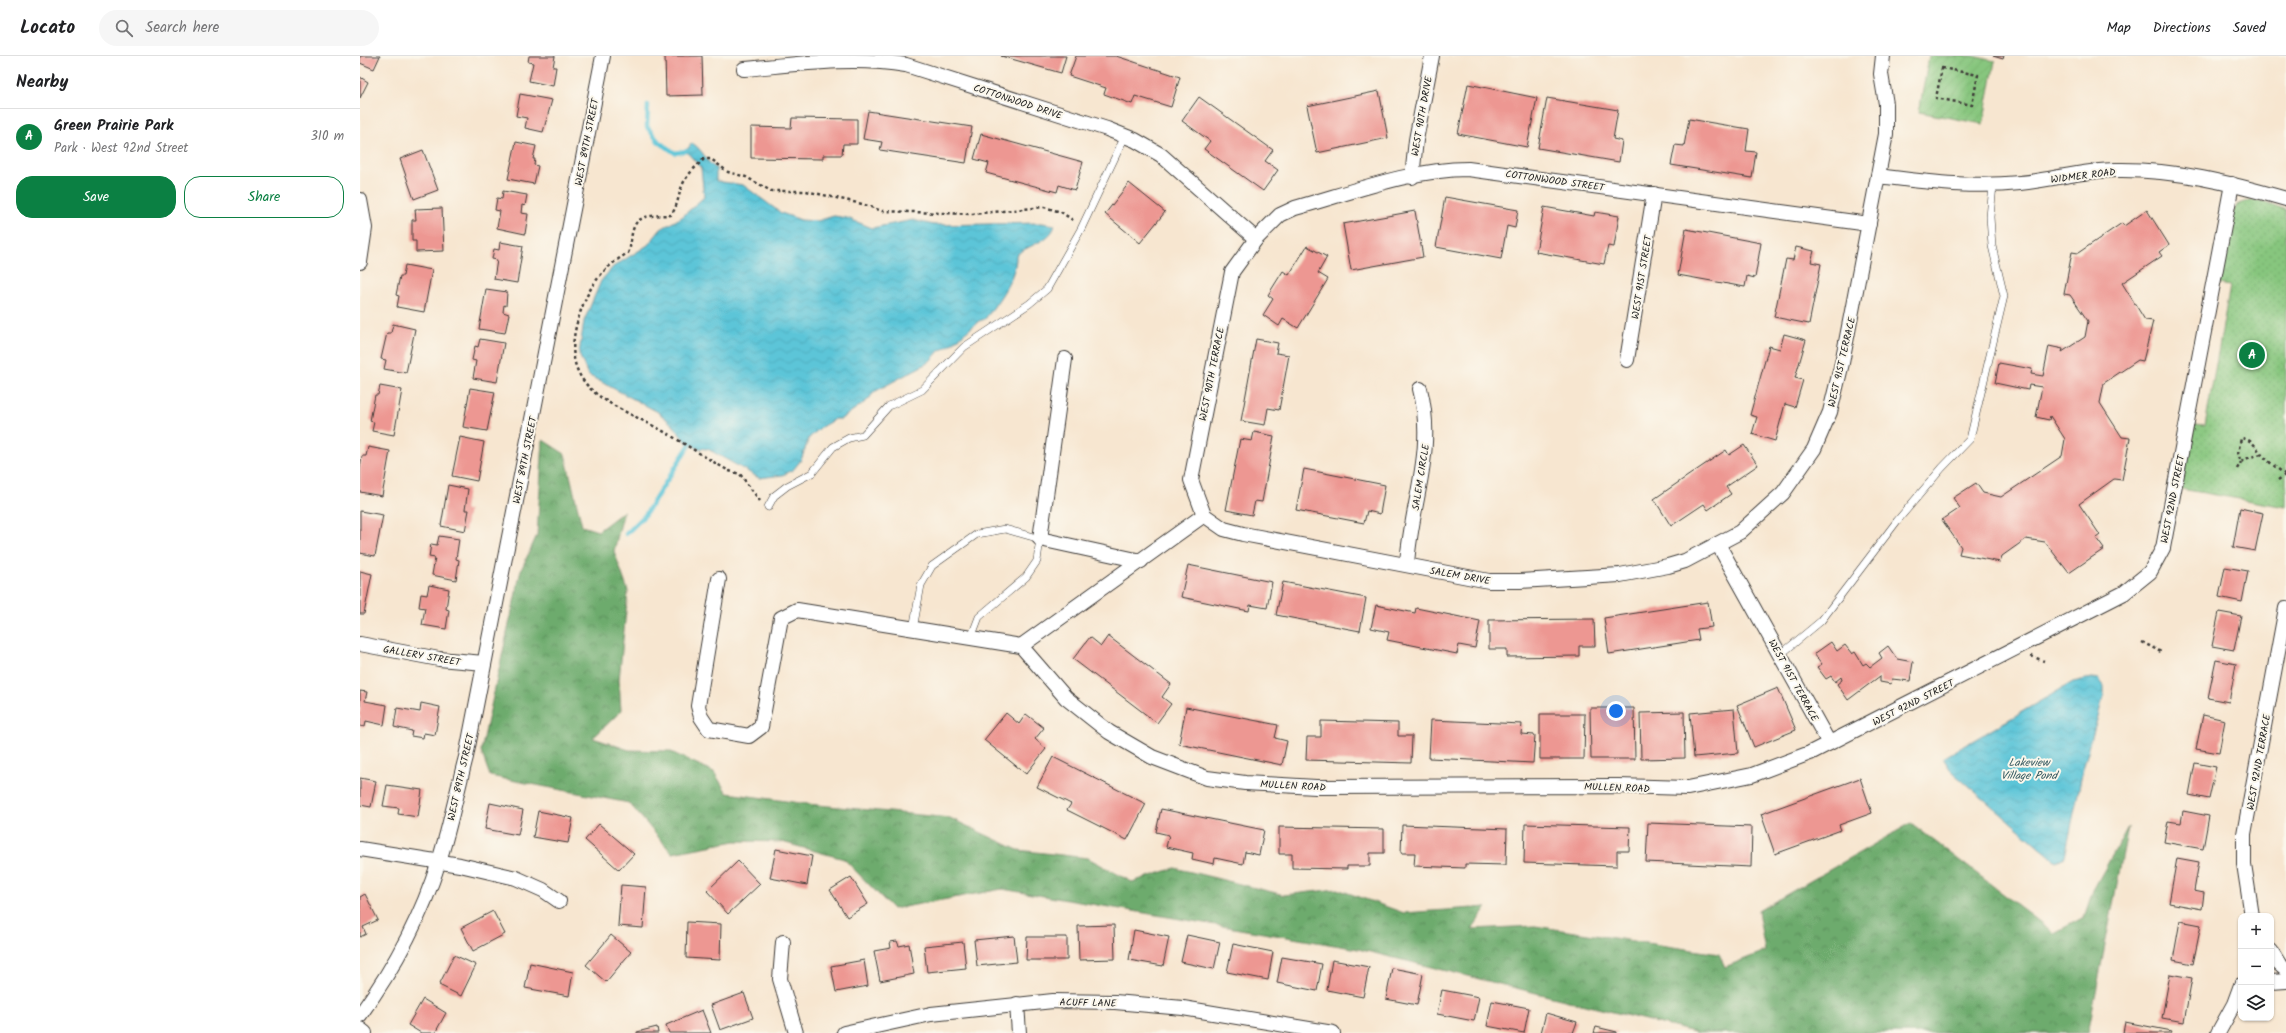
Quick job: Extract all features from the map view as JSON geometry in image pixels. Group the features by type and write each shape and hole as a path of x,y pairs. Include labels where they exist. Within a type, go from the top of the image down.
{"street":[{"name":"WEST 89TH STREET","path":"360,1016 379,989 402,948 425,901 439,862 466,757 603,56"},
{"name":"WEST 90TH DRIVE","path":"1412,176 1416,140 1432,56"},
{"name":"WEST 91ST TERRACE","path":"1829,743 1718,544 1740,532 1773,503 1804,465 1814,449 1830,412 1842,363 1886,134 1886,104 1880,74 1883,56"},
{"name":"COTTONWOOD DRIVE","path":"744,69 857,58 884,60 913,67 1124,136 1161,155 1256,239"},
{"name":"COTTONWOOD STREET","path":"1256,239 1280,215 1295,208 1412,176 1451,169 1468,169 1869,224"},
{"name":"WIDMER ROAD","path":"1878,176 1964,186 2020,183 2115,170 2167,172 2232,184 2286,200"},
{"name":"WEST 92ND STREET","path":"1829,743 2124,593 2150,572 2163,548 2232,184"},
{"name":"WEST 91ST STREET","path":"1627,360 1654,194"},
{"path":"360,200 365,228 360,262"},
{"name":"WEST 90TH TERRACE","path":"1204,515 1191,480 1194,464 1232,272 1256,239"},
{"path":"1065,360 1040,538 1141,560"},
{"name":"SALEM CIRCLE","path":"1407,564 1409,539 1425,457 1427,433 1425,410 1420,389"},
{"path":"719,579 698,706 701,717 709,729 749,736 761,727 781,618 797,610 1021,646 1204,515"},
{"name":"SALEM DRIVE","path":"1204,515 1224,529 1243,534 1373,560 1407,564 1430,571 1489,581 1543,580 1639,573 1685,561 1718,544"},
{"name":"WEST 92ND TERRACE","path":"2252,913 2244,864 2244,834 2286,608"},
{"name":"GALLERY STREET","path":"360,644 439,659 484,663"},
{"name":"MULLEN ROAD","path":"1021,646 1066,698 1090,718 1128,744 1152,757 1201,776 1245,783 1316,787 1618,786 1688,788 1752,775 1795,759 1829,743"},
{"path":"360,849 439,862 516,878 543,890 559,901"},
{"path":"783,942 780,979 796,1033"},
{"path":"2274,956 2279,964 2286,970"},
{"path":"2274,982 2286,981"},
{"path":"2218,1033 2238,1000"},
{"name":"ACUFF LANE","path":"844,1033 931,1014 1053,1001 1115,1002 1183,1008 1264,1028 1333,1033"},
{"path":"1017,1004 1019,1033"},
{"path":"360,1029 365,1033"}],"lane":[{"path":"768,507 774,496 787,486 812,473 833,447 849,438 863,435 889,406 922,390 964,347 1029,304 1047,289 1082,229 1124,136"},
{"path":"1780,655 1820,621 1897,521 1942,468 1970,439 2004,296 1992,246 1990,217 1992,185"},
{"path":"913,629 921,585 932,566 970,538 977,534 1005,529 1040,538 1037,562 1026,577 979,616 971,638"}],"path":[{"path":"1942,68 1978,75 1972,105 1936,98 1939,83 1942,68"},
{"path":"768,507 758,498 740,474 729,471 675,438 610,404 589,389 580,378 574,361 574,344 577,321 592,284 604,270 628,253 634,226 641,218 653,215 671,215 677,208 685,180 704,159 711,159 728,172 746,176 771,191 806,191 882,211 972,214 1044,207 1061,212 1082,229"},
{"path":"2242,462 2238,454 2241,438 2249,440 2255,444 2261,454 2286,475 2278,480"},
{"path":"2237,469 2242,462 2248,458 2261,454"},
{"path":"2142,642 2161,652"},
{"path":"2028,655 2044,661"}],"green space":[{"path":"1929,56 1972,56 1995,61 1983,124 1919,112"},
{"path":"2251,200 2263,201 2286,210 2286,507 2181,489 2193,425 2205,426 2230,286 2219,284 2233,212 2237,205"},
{"path":"543,440 565,454 582,526 598,531 624,511 614,551 628,591 619,680 621,711 593,738 629,750 669,751 714,772 727,793 808,804 950,818 1018,850 1088,858 1132,882 1175,868 1284,895 1337,889 1404,913 1487,907 1472,929 1535,926 1719,954 1725,967 1765,951 1758,911 1911,823 2054,933 2084,917 2093,890 2128,827 2088,1033 1698,1033 1358,949 1002,889 893,909 844,859 782,842 735,841 672,853 629,803 490,776 481,751 521,570 537,535"}],"water":[{"path":"692,143 716,168 716,181 743,185 781,213 801,220 817,221 834,216 847,218 872,228 913,220 934,225 1042,223 1055,225 1053,230 1045,239 1016,255 1010,280 1001,297 985,319 979,321 952,344 939,351 929,362 874,392 868,400 841,419 835,419 821,427 809,438 801,460 793,470 783,475 759,478 708,449 697,448 684,440 673,425 658,412 588,375 579,354 584,321 601,281 613,267 648,245 661,229 682,217 704,197 701,168 686,151"},
{"name":"Lakeview Village Pond","path":"2091,678 2099,679 2104,686 2104,695 2083,769 2065,857 2056,861 1952,772 1943,758 2073,682"}],"building":[{"path":"360,56 380,56 374,69 360,63"},
{"path":"529,56 555,56 553,67 556,67 553,86 529,81 533,63 528,62"},
{"path":"665,56 702,56 703,95 666,96"},
{"path":"1001,56 1066,56 1061,73"},
{"path":"1076,56 1116,56 1180,77 1171,107 1135,96 1132,104 1104,94 1106,88 1069,76"},
{"path":"1993,56 2004,56 2003,59"},
{"path":"360,77 368,82 360,98"},
{"path":"1468,84 1537,98 1527,147 1458,134"},
{"path":"1379,91 1388,138 1317,153 1307,106"},
{"path":"520,94 552,100 543,132 525,128 527,118 516,116"},
{"path":"1199,97 1273,150 1265,161 1278,170 1263,191 1204,149 1210,141 1182,121"},
{"path":"1547,98 1618,110 1613,139 1622,141 1619,162 1538,148"},
{"path":"868,111 972,127 966,163 880,150 882,142 863,139"},
{"path":"792,118 857,119 857,144 843,144 842,155 823,155 823,159 751,158 751,127 791,128"},
{"path":"1689,119 1749,129 1746,151 1756,152 1752,178 1671,165 1675,145 1684,146"},
{"path":"981,134 1083,162 1075,190 1059,185 1057,192 986,173 989,163 974,159"},
{"path":"516,142 536,146 533,159 535,159 534,165 538,166 534,184 508,179"},
{"path":"423,150 438,190 414,199 400,159"},
{"path":"1129,183 1165,212 1140,243 1105,214"},
{"path":"503,191 527,195 525,206 522,205 521,213 528,214 525,234 497,228 500,211 495,210 497,198 502,199"},
{"path":"1445,197 1518,210 1515,228 1507,226 1501,259 1436,247"},
{"path":"1544,207 1594,216 1595,212 1619,216 1614,247 1608,246 1604,264 1536,252"},
{"path":"442,208 444,251 416,252 416,241 412,241 412,220 416,220 415,209"},
{"path":"2147,210 2169,245 2159,252 2162,256 2122,283 2145,320 2153,321 2143,361 2138,360 2104,383 2100,403 2122,437 2130,438 2122,480 2114,479 2079,504 2100,535 2096,538 2104,549 2069,573 2045,542 2026,539 2002,556 2000,562 1959,554 1961,547 1942,520 1960,508 1953,498 1976,483 1983,493 2001,497 2062,456 2065,439 2050,416 2049,420 2036,417 2042,387 2029,385 2028,390 1995,383 1999,363 2032,369 2031,374 2043,376 2049,346 2063,349 2062,352 2085,337 2088,321 2070,295 2064,294 2072,252 2078,253 2122,223 2124,226"},
{"path":"1415,211 1423,257 1351,270 1343,224"},
{"path":"1686,229 1761,243 1755,278 1747,276 1745,287 1678,275"},
{"path":"500,242 523,246 517,283 494,279 497,260 492,259 494,249 499,250"},
{"path":"1307,246 1327,257 1318,273 1328,279 1298,328 1283,319 1279,326 1263,315 1273,299 1268,295 1283,271 1289,275"},
{"path":"1796,247 1814,251 1811,262 1821,264 1809,324 1774,317 1786,259 1793,260"},
{"path":"405,265 432,270 424,312 397,307 399,296 396,295 400,276 403,276"},
{"path":"486,289 507,292 506,306 504,305 503,312 509,314 505,333 479,329"},
{"path":"393,324 415,329 406,373 384,369 386,360 381,359 387,333 391,333"},
{"path":"1784,334 1806,340 1795,378 1803,380 1795,407 1785,404 1775,441 1752,434 1757,417 1750,415 1769,346 1780,349"},
{"path":"480,339 504,343 497,382 473,378 476,361 472,360 475,346 478,347"},
{"path":"1256,339 1278,343 1276,353 1289,355 1279,410 1268,408 1265,425 1241,421"},
{"path":"380,386 402,390 394,435 372,431 374,422 370,421 375,395 378,395"},
{"path":"470,388 495,392 487,431 463,427"},
{"path":"1254,432 1274,436 1262,502 1255,501 1252,515 1226,510 1240,439 1252,441"},
{"path":"460,437 484,442 477,481 452,476"},
{"path":"1744,445 1758,465 1726,487 1731,494 1708,510 1704,504 1671,526 1654,499 1726,450 1729,455"},
{"path":"368,447 390,451 382,496 360,492 360,468 362,456 366,456"},
{"path":"1304,469 1385,485 1380,514 1367,511 1364,523 1296,510"},
{"path":"448,485 468,489 465,510 469,510 465,531 441,526"},
{"path":"2240,508 2263,513 2255,551 2233,547"},
{"path":"360,511 383,515 375,556 360,553"},
{"path":"439,536 459,539 456,559 459,560 456,580 432,575 435,558 429,557 431,544 437,545"},
{"path":"1188,565 1272,582 1267,608 1250,605 1249,611 1181,597"},
{"path":"2225,567 2248,571 2242,602 2219,597"},
{"path":"360,571 372,574 364,614 360,614"},
{"path":"1283,582 1366,598 1360,631 1276,615"},
{"path":"429,585 449,589 446,609 449,610 446,629 422,625 425,608 419,607 421,594 427,595"},
{"path":"1708,602 1712,627 1697,629 1699,640 1609,654 1604,618"},
{"path":"1376,605 1415,613 1416,608 1480,621 1475,648 1459,645 1457,654 1387,640 1389,632 1371,628"},
{"path":"2219,612 2241,616 2234,650 2212,646"},
{"path":"1594,619 1595,646 1579,646 1579,656 1507,657 1507,649 1489,649 1489,620"},
{"path":"1108,636 1171,684 1162,697 1171,704 1157,723 1073,659 1090,637 1101,646"},
{"path":"1831,642 1837,651 1845,645 1852,654 1855,652 1863,665 1866,663 1870,667 1882,658 1879,653 1888,646 1897,659 1913,662 1910,681 1892,679 1891,684 1880,682 1880,676 1848,700 1837,684 1842,680 1841,677 1835,682 1831,676 1826,679 1817,667 1822,664 1814,654"},
{"path":"2216,660 2236,664 2229,702 2208,698"},
{"path":"1778,688 1796,730 1754,747 1737,705"},
{"path":"360,691 367,692 365,701 387,705 384,725 366,721 365,727 360,726"},
{"path":"421,703 440,707 435,735 424,733 423,738 411,736 412,731 394,727 397,708 420,712"},
{"path":"1186,707 1278,725 1275,738 1287,741 1282,765 1179,744"},
{"path":"1590,708 1634,708 1635,759 1591,759"},
{"path":"1734,709 1738,753 1694,757 1690,713"},
{"path":"1684,712 1685,758 1641,759 1640,713"},
{"path":"1006,713 1019,724 1026,714 1044,728 1035,739 1046,749 1026,774 984,740"},
{"path":"1540,714 1585,714 1584,759 1540,759"},
{"path":"2203,715 2225,720 2219,753 2196,749"},
{"path":"1431,720 1522,724 1521,734 1535,735 1533,763 1429,758"},
{"path":"1321,721 1398,723 1398,736 1412,736 1411,763 1306,760 1307,737 1321,737"},
{"path":"1053,757 1146,804 1127,840 1067,810 1071,804 1037,787"},
{"path":"2195,763 2216,767 2209,799 2189,795"},
{"path":"360,778 376,781 371,807 360,805"},
{"path":"1860,778 1872,813 1839,825 1841,830 1775,854 1761,814"},
{"path":"387,785 422,790 418,817 398,814 399,808 383,806"},
{"path":"490,803 523,810 518,835 485,829"},
{"path":"1161,809 1264,830 1259,855 1245,852 1243,864 1215,858 1214,864 1192,859 1193,853 1166,847 1169,835 1156,832"},
{"path":"538,811 573,818 568,843 533,837"},
{"path":"2183,811 2209,816 2203,849 2164,842 2168,821 2181,823"},
{"path":"1648,823 1752,827 1751,867 1646,862"},
{"path":"599,824 634,854 619,870 585,840"},
{"path":"1525,824 1630,827 1629,851 1617,851 1617,866 1524,863"},
{"path":"1402,825 1507,829 1506,865 1465,864 1465,868 1414,866 1415,853 1401,853"},
{"path":"1279,827 1384,829 1384,853 1370,853 1370,866 1347,866 1347,869 1292,868 1292,854 1279,854"},
{"path":"776,849 812,856 807,885 770,878"},
{"path":"2177,858 2199,862 2194,891 2204,893 2202,909 2169,903"},
{"path":"738,861 760,884 728,914 707,891"},
{"path":"851,877 868,904 847,917 830,890"},
{"path":"621,885 646,887 643,928 618,926"},
{"path":"365,894 378,920 363,927 366,934 360,937 360,897"},
{"path":"493,911 505,934 473,951 461,928"},
{"path":"2180,921 2201,925 2193,964 2173,960"},
{"path":"687,922 721,924 720,960 686,958"},
{"path":"1114,925 1115,959 1079,960 1078,926"},
{"path":"1134,930 1169,937 1163,966 1129,960"},
{"path":"611,935 631,952 606,982 586,965"},
{"path":"1187,935 1220,942 1214,969 1181,962"},
{"path":"1014,936 1017,962 977,966 974,940"},
{"path":"1027,937 1067,937 1067,960 1026,960"},
{"path":"897,941 899,946 909,944 914,974 880,981 874,951 891,948 890,942"},
{"path":"963,942 966,968 927,972 924,946"},
{"path":"1233,944 1273,952 1268,980 1227,972"},
{"path":"454,955 476,965 461,996 439,985"},
{"path":"1282,957 1322,964 1317,991 1277,983"},
{"path":"864,960 868,986 836,992 831,966"},
{"path":"1332,960 1369,967 1363,997 1327,990"},
{"path":"530,963 573,972 569,996 525,988"},
{"path":"1392,968 1423,974 1417,1005 1386,999"},
{"path":"2170,974 2192,978 2184,1022 2162,1018"},
{"path":"1442,990 1479,997 1474,1021 1437,1014"},
{"path":"744,993 753,1018 720,1030 711,1005"},
{"path":"423,999 446,1013 435,1033 421,1033 408,1025"},
{"path":"1492,1001 1529,1008 1524,1033 1487,1026"},
{"path":"702,1010 711,1033 669,1033 666,1025"},
{"path":"1546,1013 1577,1022 1573,1033 1541,1033"},
{"path":"2125,1022 2172,1031 2171,1033 2123,1033"},
{"path":"657,1027 658,1033 637,1033 637,1032"},
{"path":"1596,1027 1617,1032 1617,1033 1594,1033"}],"waterway":[{"path":"648,105 647,127 659,142 675,153 686,151"},
{"path":"626,534 645,515 690,444"}],"place":[{"name":"Green Prairie Park","path":"2252,355"}]}
